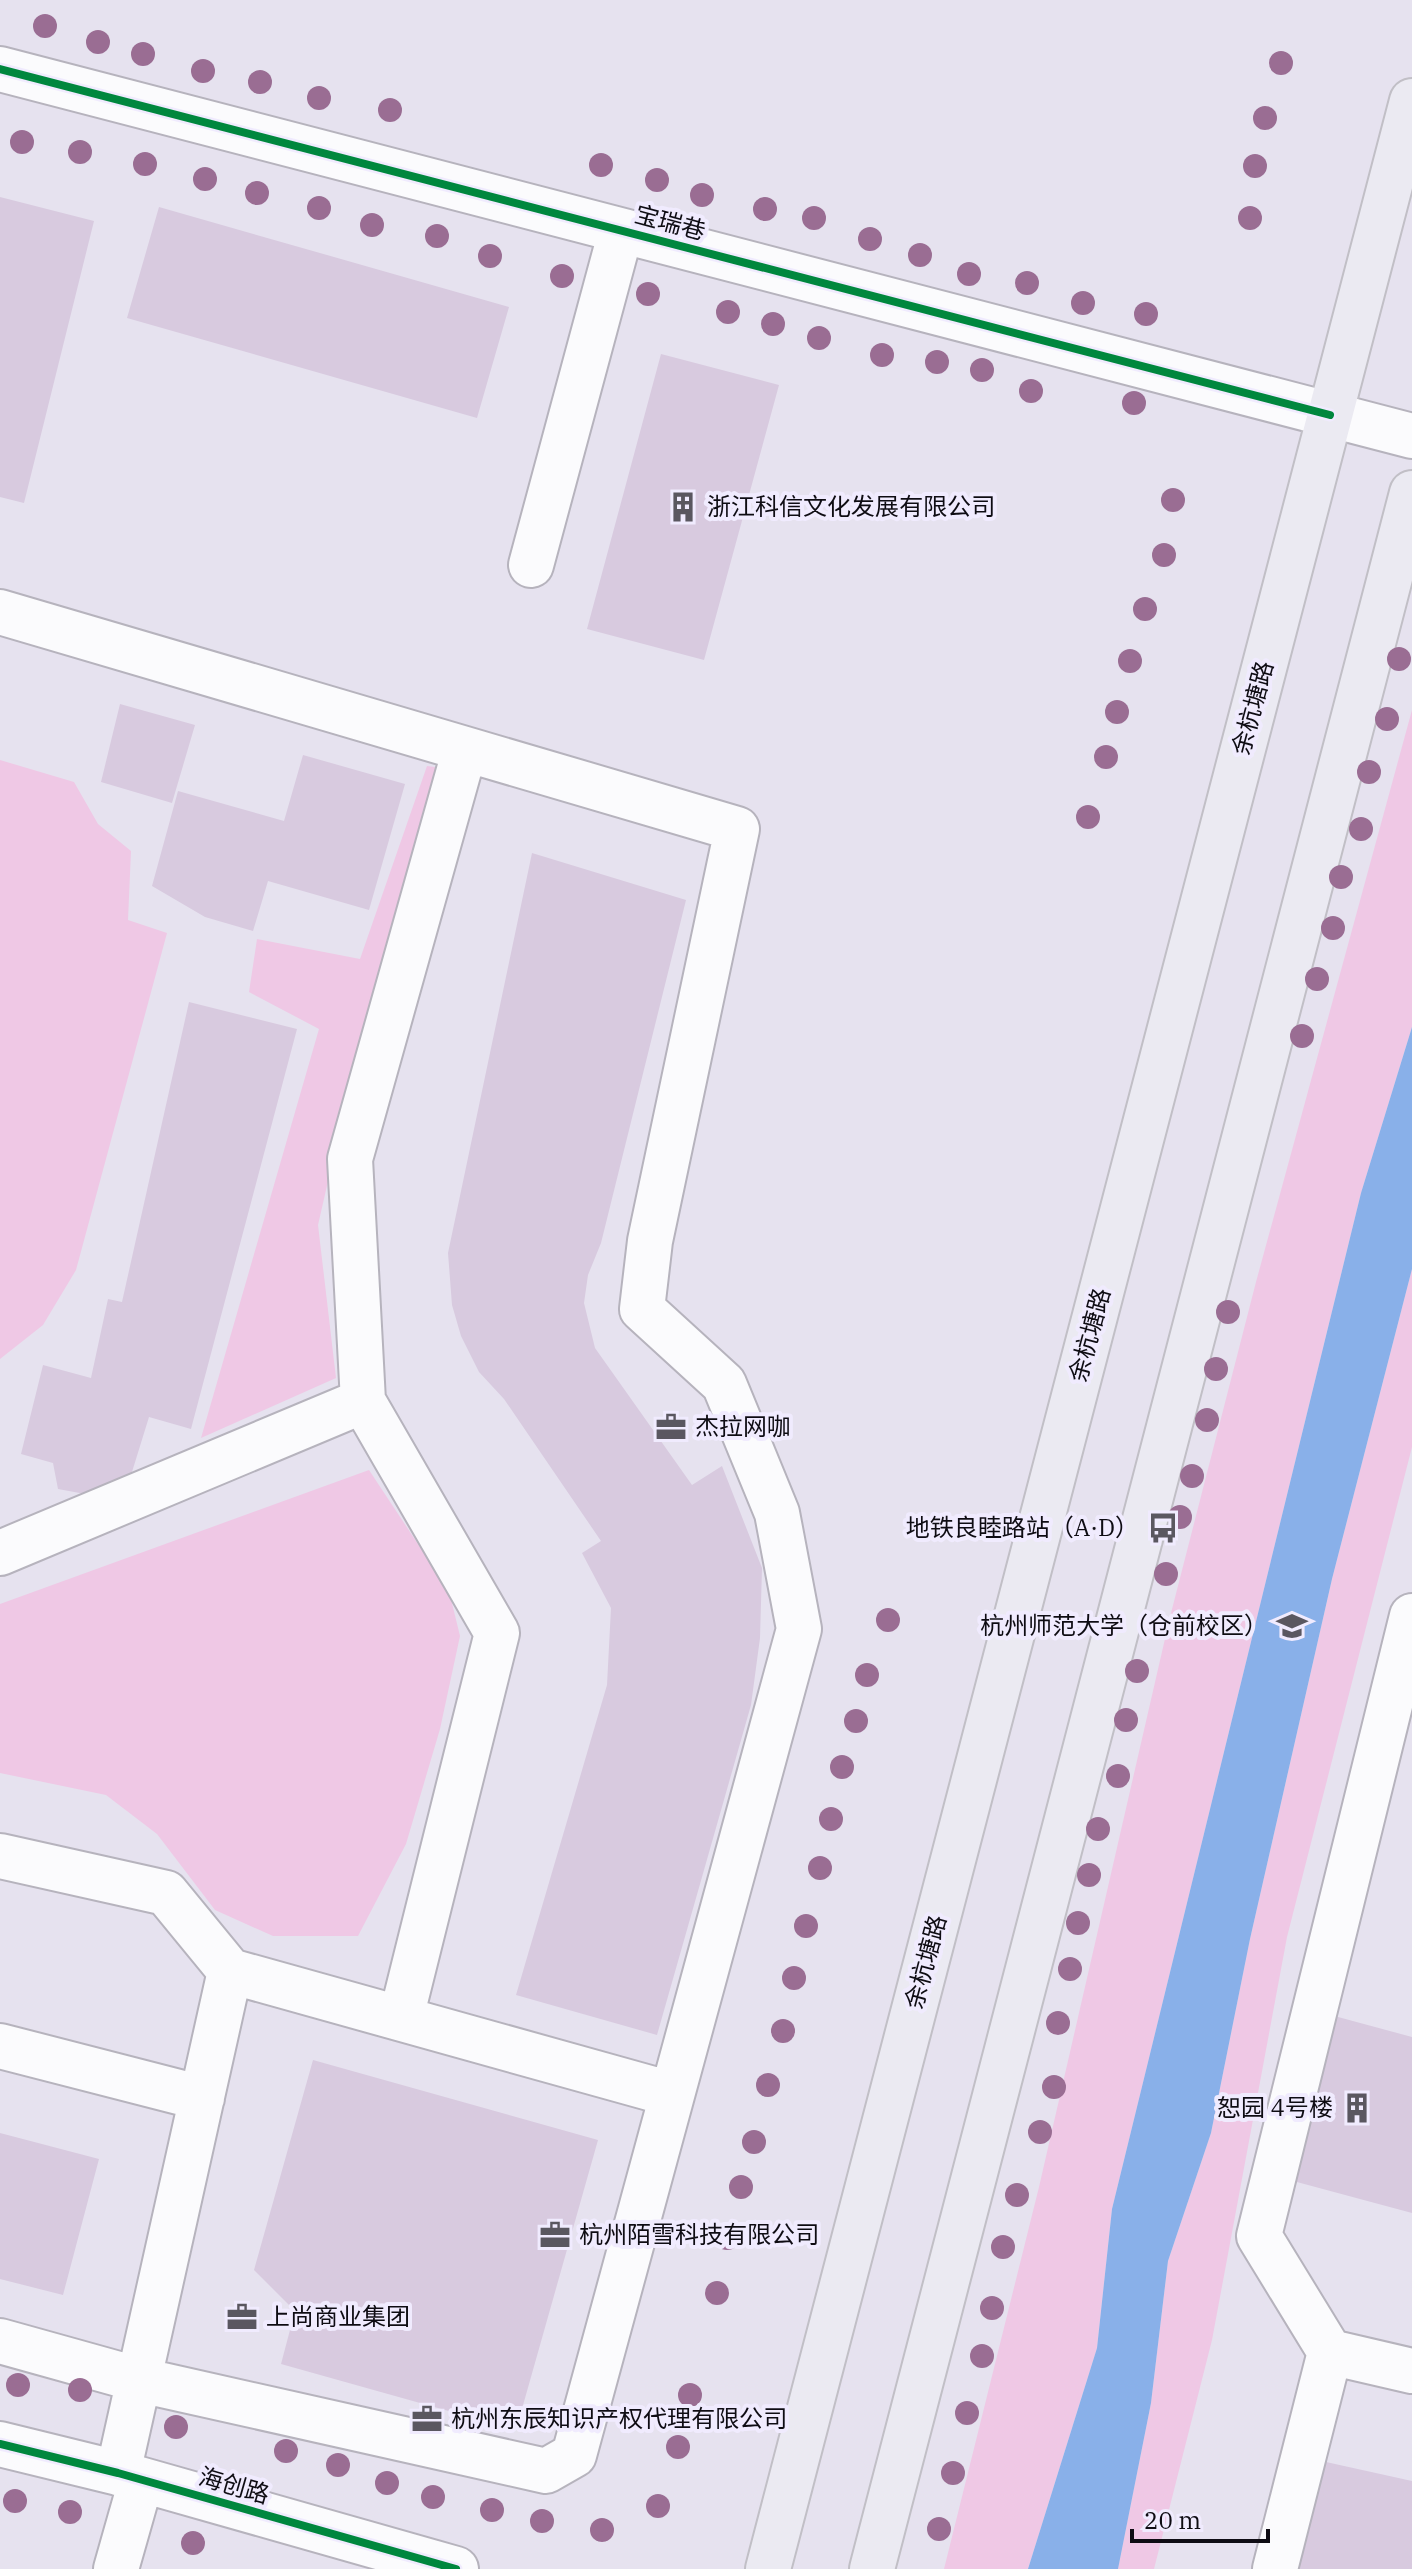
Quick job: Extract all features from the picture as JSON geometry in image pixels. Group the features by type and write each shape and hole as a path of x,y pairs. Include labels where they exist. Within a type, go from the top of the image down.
{"main road":[{"name":"余杭塘路","path":"768,2569 1412,101"},
{"path":"872,2569 1412,493"}],"street":[{"name":"宝瑞巷","path":"0,69 1412,436"},
{"path":"531,565 621,231"},
{"path":"0,612 737,829 650,1241 642,1309 724,1384 777,1513 799,1629 574,2455 546,2471 140,2380 0,2341"},
{"path":"401,2018 497,1633 363,1401 350,1159 465,749"},
{"path":"0,1553 363,1401"},
{"path":"1412,1616 1259,2236 1330,2352 1412,2371"},
{"path":"0,1856 166,1893 230,1971 671,2094"},
{"path":"116,2569 140,2380 230,1971"},
{"path":"0,2046 202,2098"},
{"path":"1275,2569 1330,2352"},
{"name":"海创路","path":"0,2444 130,2477 456,2569"}],"shaded area":[{"path":"1412,710 1412,1027 1361,1193 1112,2209 1097,2348 1028,2569 944,2569 1039,2187 1170,1617 1256,1282"},
{"path":"0,760 74,782 98,824 131,851 128,920 167,933 76,1270 43,1325 0,1359"},
{"path":"427,766 442,768 348,1094 318,1225 336,1378 201,1438 319,1029 249,992 257,939 360,959"},
{"path":"1412,1269 1412,1447 1287,1937 1212,2340 1154,2569 1118,2569 1151,2403 1168,2261 1211,2133 1250,1939 1332,1579"},
{"path":"369,1470 449,1591 460,1636 440,1729 406,1844 358,1936 273,1936 215,1910 157,1834 106,1795 0,1773 0,1604"}],"water":[{"path":"1412,1027 1412,1269 1332,1579 1250,1939 1211,2133 1168,2261 1151,2403 1118,2569 1028,2569 1097,2348 1112,2209 1361,1193"}],"building":[{"path":"0,197 94,221 24,503 0,497"},
{"path":"159,207 509,307 477,418 127,318"},
{"name":"浙江科信文化发展有限公司","path":"661,354 779,385 704,660 587,629"},
{"path":"120,704 195,725 172,803 101,782"},
{"path":"303,755 405,784 369,910 268,881 253,931 205,917 152,886 178,791 284,821"},
{"path":"532,853 686,900 601,1243 588,1275 584,1303 595,1348 692,1485 722,1466 762,1568 760,1638 751,1705 657,2035 516,1995 607,1685 611,1608 582,1553 601,1541 504,1399 479,1372 461,1336 452,1305 448,1253"},
{"path":"189,1002 297,1029 191,1429 149,1417 123,1501 58,1489 53,1463 21,1454 43,1365 91,1378 108,1299 122,1302"},
{"name":"恕园 4号楼","path":"1327,2014 1412,2037 1412,2213 1282,2178"},
{"path":"313,2060 598,2140 516,2430 281,2364 295,2311 254,2270"},
{"path":"0,2133 99,2159 63,2295 0,2279"},
{"path":"1317,2460 1412,2481 1412,2569 1293,2569"}],"cycle path":[{"path":"0,69 1330,415"},
{"path":"0,2444 118,2473 456,2569"}],"place":[{"name":"浙江科信文化发展有限公司","path":"683,507"},
{"name":"杰拉网咖","path":"671,1427"},
{"name":"地铁良睦路站（A·D）","path":"1163,1528"},
{"name":"杭州师范大学（仓前校区）","path":"1292,1626"},
{"name":"恕园 4号楼","path":"1357,2108"},
{"name":"杭州陌雪科技有限公司","path":"555,2235"},
{"name":"上尚商业集团","path":"242,2317"},
{"name":"杭州东辰知识产权代理有限公司","path":"427,2419"}]}
